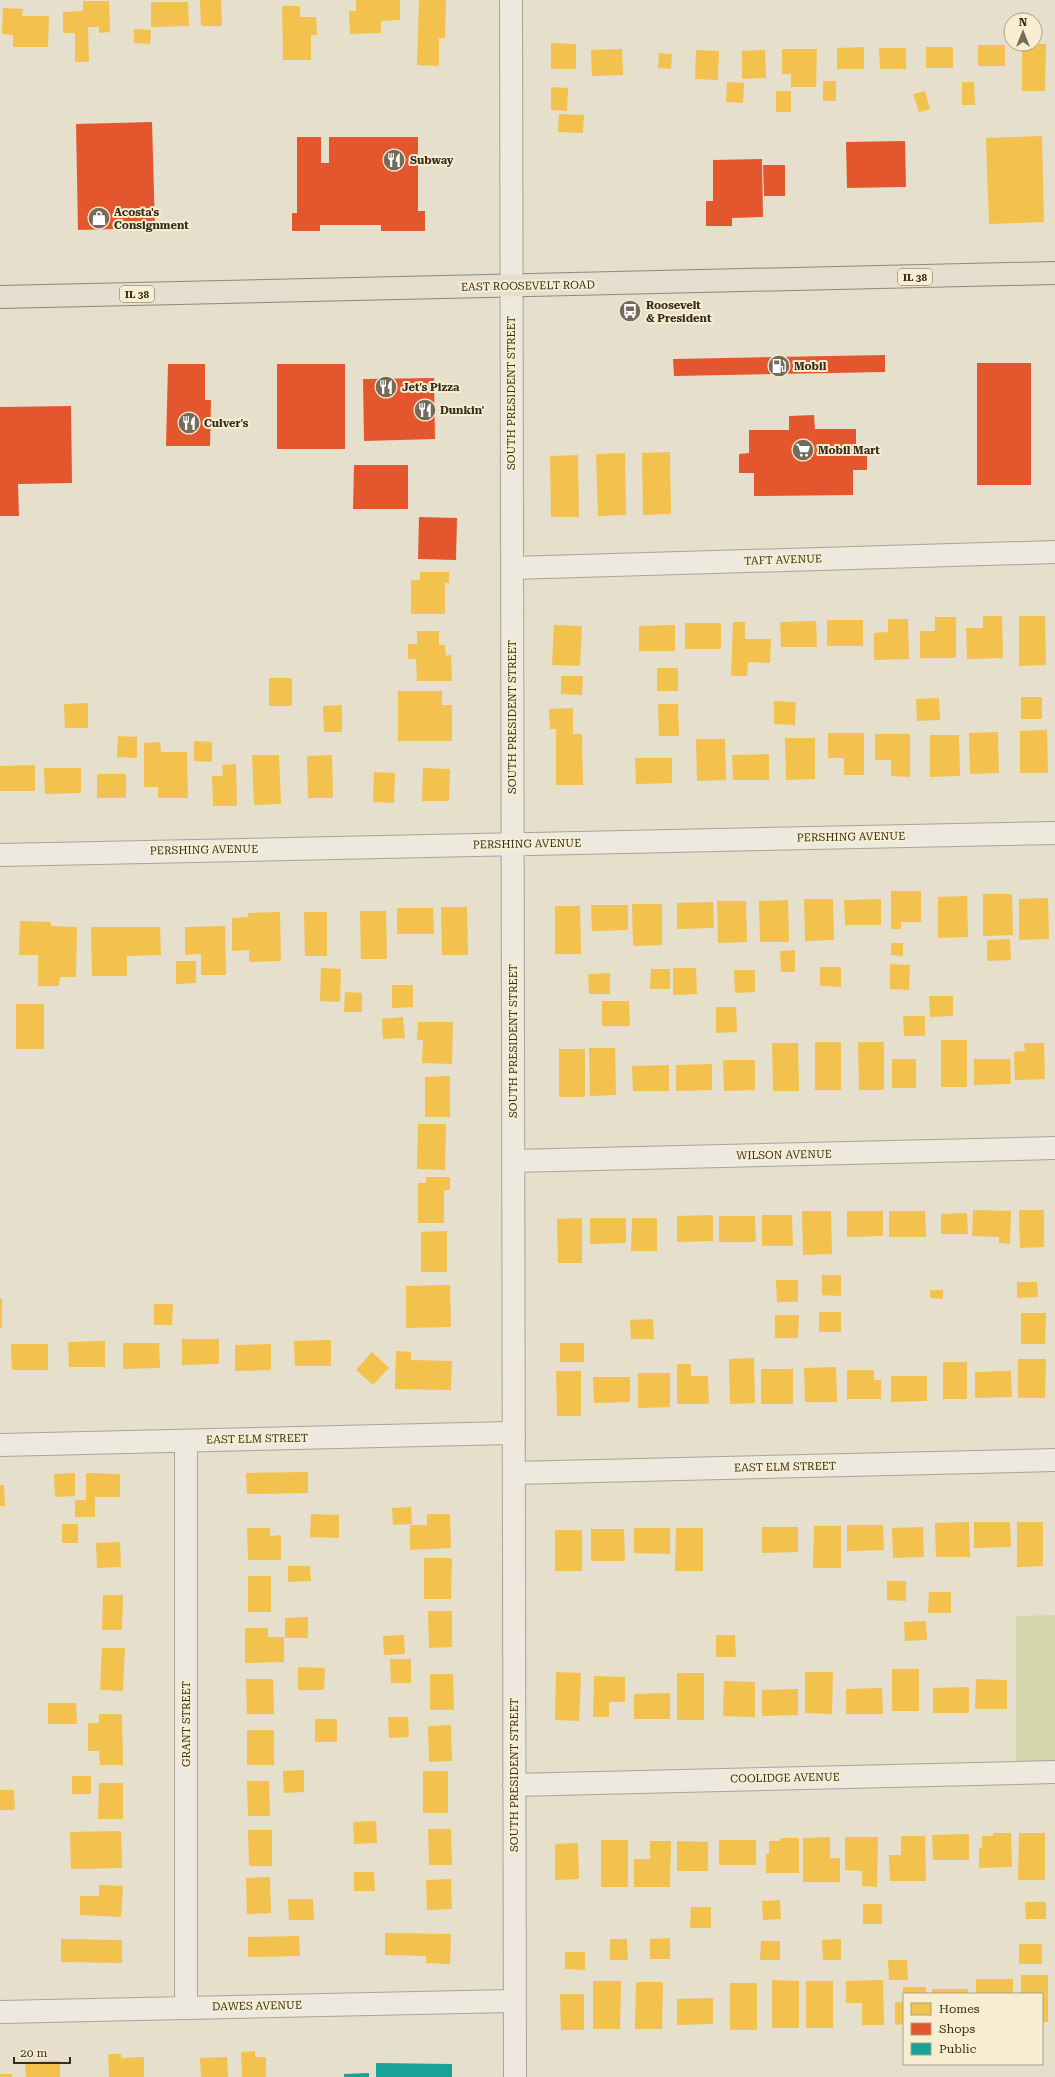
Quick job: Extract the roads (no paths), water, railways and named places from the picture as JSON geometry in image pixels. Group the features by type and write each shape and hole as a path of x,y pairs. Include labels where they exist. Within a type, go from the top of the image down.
{"main road":[{"name":"EAST ROOSEVELT ROAD","path":"0,297 1055,273"}],"street":[{"name":"SOUTH PRESIDENT STREET","path":"511,0 515,2077"},
{"name":"TAFT AVENUE","path":"512,568 1055,552"},
{"name":"PERSHING AVENUE","path":"0,855 1055,833"},
{"name":"WILSON AVENUE","path":"513,1161 1055,1148"},
{"name":"EAST ELM STREET","path":"0,1445 514,1433"},
{"name":"GRANT STREET","path":"186,1441 186,2008"},
{"name":"EAST ELM STREET","path":"514,1473 1055,1460"},
{"name":"COOLIDGE AVENUE","path":"514,1785 1055,1772"},
{"name":"DAWES AVENUE","path":"0,2012 514,2001"}],"place":[{"name":"Subway","path":"394,160"},
{"name":"Acosta's Consignment","path":"99,218"},
{"name":"Roosevelt & President","path":"630,311"},
{"name":"Mobil","path":"779,366"},
{"name":"Jet's Pizza","path":"386,387"},
{"name":"Dunkin'","path":"425,410"},
{"name":"Culver's","path":"189,423"},
{"name":"Mobil Mart","path":"803,450"}]}
